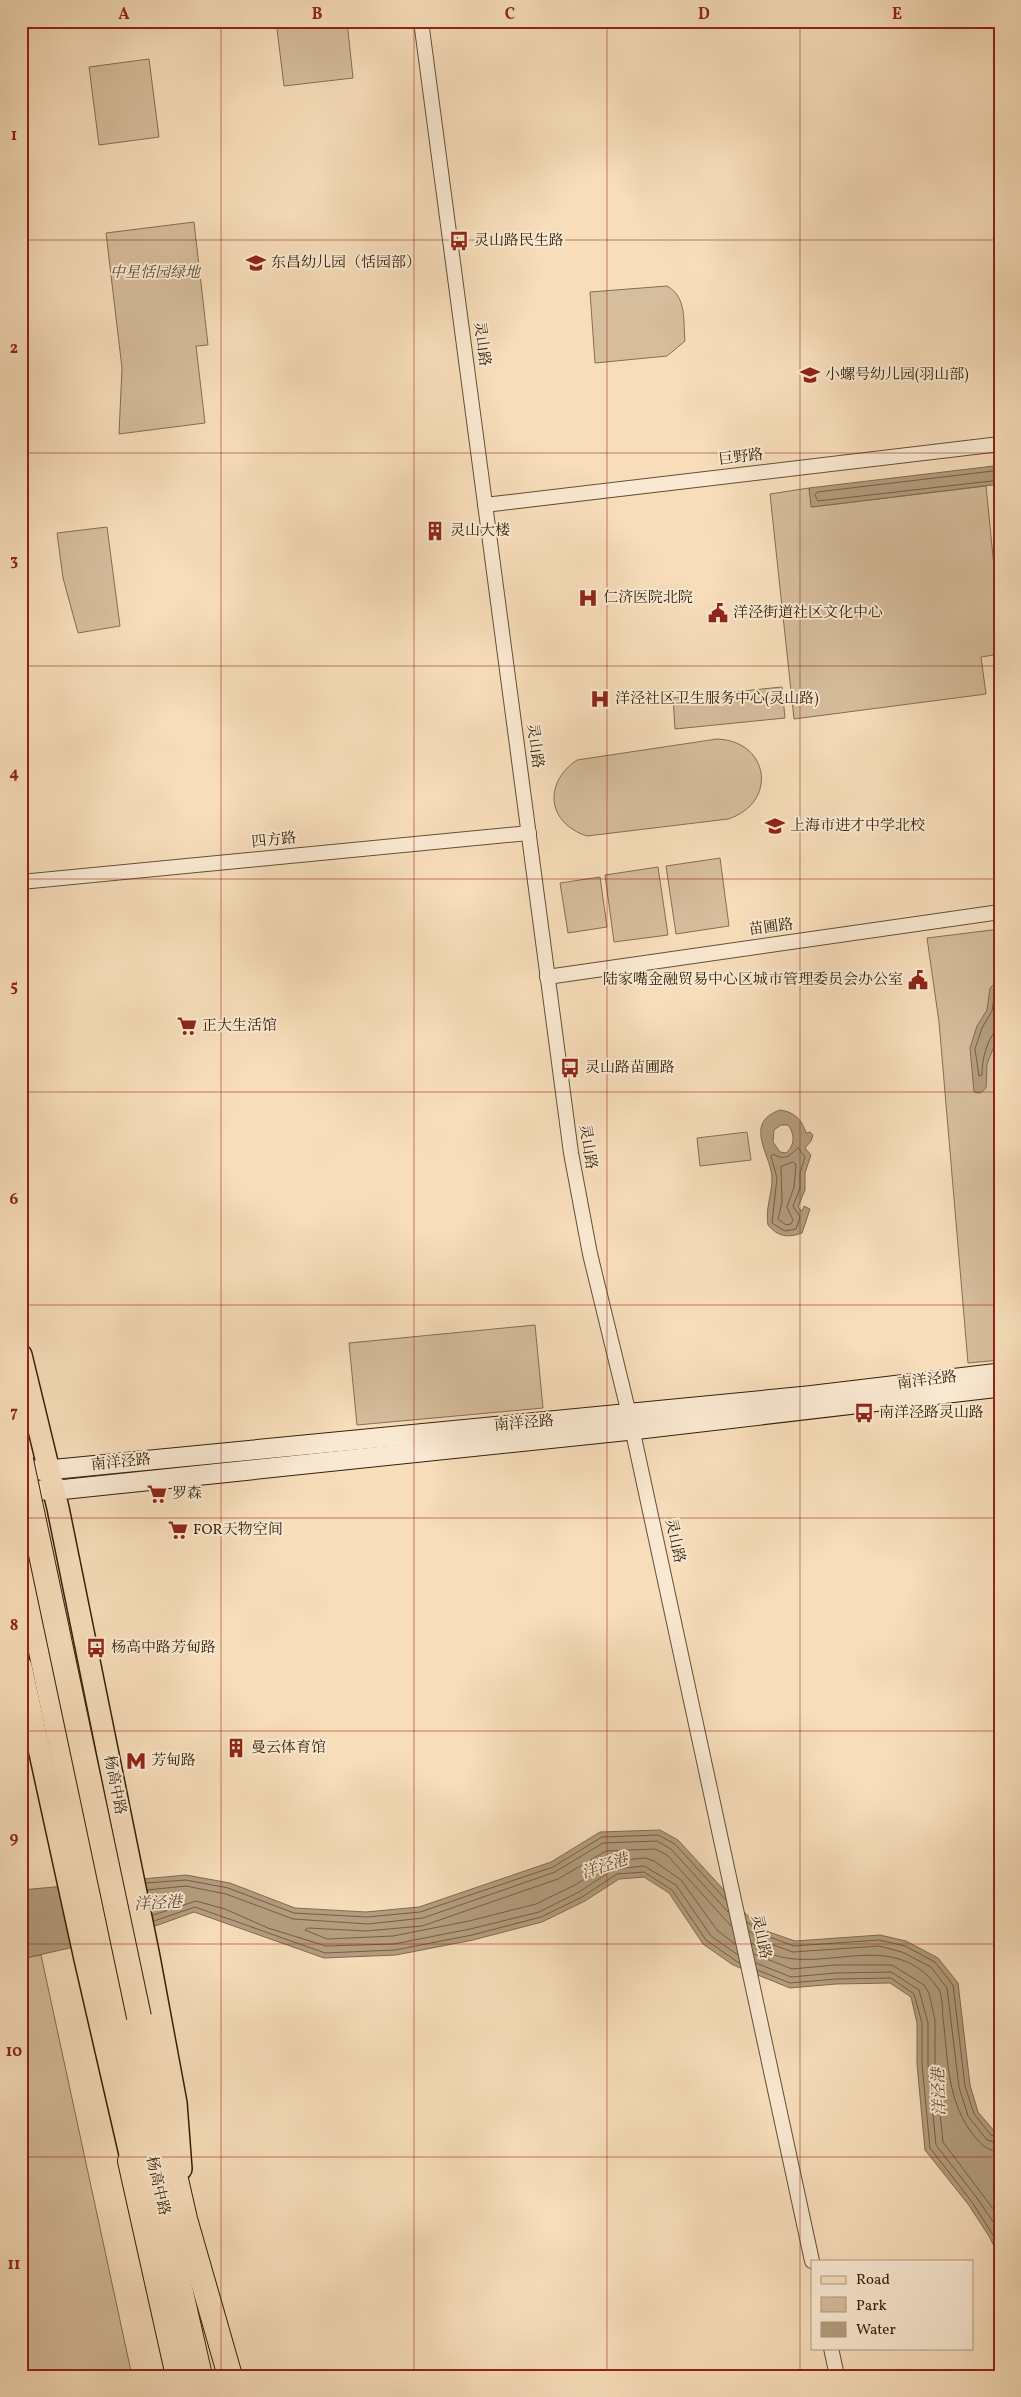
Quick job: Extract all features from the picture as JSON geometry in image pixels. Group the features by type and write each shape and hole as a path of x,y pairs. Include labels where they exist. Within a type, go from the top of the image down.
{"highway":[{"name":"杨高中路","path":"21,1460 200,2376"},
{"name":"杨高中路","path":"21,1557 130,2020 230,2376"},
{"path":"130,2161 178,2376"}],"main road":[{"name":"杨高中路","path":"21,1355 53,1490 149,1957 176,2103 185,2219"},
{"name":"南洋泾路","path":"53,1490 631,1422 807,1396 1000,1373"},
{"name":"南洋泾路","path":"48,1470 631,1422 1000,1387"},
{"path":"21,1470 48,1470"},
{"path":"21,1491 53,1490"},
{"name":"杨高中路","path":"21,1666 130,2161 164,2266 190,2376"}],"street":[{"name":"灵山路","path":"421,21 547,977 579,1203 631,1422 812,2260"},
{"name":"巨野路","path":"485,505 1000,444"},
{"name":"四方路","path":"21,882 529,832"},
{"name":"苗圃路","path":"547,977 1000,912"},
{"path":"831,2350 837,2376"}],"green space":[{"path":"276,21 347,21 353,78 284,86"},
{"path":"149,59 159,137 99,145 89,67"},
{"name":"中星恬园绿地","path":"194,222 208,345 196,346 205,423 119,434 122,368 106,233"},
{"path":"667,286 678,296 681,303 684,317 685,341 667,356 595,363 590,292"},
{"path":"986,486 1000,627 1000,654 981,657 986,694 794,719 770,494 809,488 812,507"},
{"path":"107,527 120,626 78,633 63,578 57,533"},
{"path":"782,687 785,718 675,729 673,698"},
{"path":"717,739 735,742 748,750 757,761 761,774 760,787 755,800 744,811 728,819 587,836 574,830 564,822 557,812 554,802 559,780 566,769 577,760"},
{"path":"720,858 729,926 676,934 666,866"},
{"path":"658,867 668,935 614,942 605,875"},
{"path":"600,877 607,927 568,933 560,883"},
{"path":"1000,929 1000,1360 968,1363 939,1022 927,938"},
{"path":"747,1132 751,1160 700,1166 697,1138"},
{"path":"535,1325 543,1408 357,1425 349,1343"},
{"path":"41,1955 132,2376 26,2376 21,2347 21,1959"}],"water":[{"path":"994,466 1000,468 1000,484 811,507 809,488"},
{"path":"996,982 1000,988 1000,1031 987,1064 986,1088 980,1093 974,1092 970,1048 977,1026 987,1010 990,988"},
{"path":"780,1110 790,1113 800,1121 806,1133 810,1132 813,1135 805,1148 811,1155 805,1173 805,1190 798,1207 802,1211 804,1206 810,1209 802,1233 797,1235 779,1234 768,1225 767,1214 772,1179 761,1131 763,1123 769,1116","holes":["781,1125 788,1125 793,1136 791,1147 786,1153 780,1152 773,1142 774,1130"]},
{"name":"洋泾港","path":"660,1830 678,1840 746,1914 766,1931 795,1941 880,1935 906,1941 938,1958 958,1983 970,2085 978,2112 995,2132 1000,2134 1000,2258 989,2236 968,2204 925,2150 917,2064 917,2023 911,1997 890,1983 836,1984 790,1988 733,1965 703,1944 669,1893 644,1877 619,1879 585,1901 542,1922 473,1940 396,1955 324,1958 194,1912 136,1933 21,1959 21,1890 186,1875 230,1883 295,1908 366,1912 419,1907 551,1862 600,1832"}],"place":[{"name":"灵山路民生路","path":"459,241"},
{"name":"东昌幼儿园（恬园部）","path":"256,263"},
{"name":"小螺号幼儿园(羽山部)","path":"810,375"},
{"name":"灵山大楼","path":"435,531"},
{"name":"仁济医院北院","path":"588,598"},
{"name":"洋泾街道社区文化中心","path":"718,613"},
{"name":"洋泾社区卫生服务中心(灵山路)","path":"600,699"},
{"name":"上海市进才中学北校","path":"775,826"},
{"name":"陆家嘴金融贸易中心区城市管理委员会办公室","path":"918,980"},
{"name":"正大生活馆","path":"187,1026"},
{"name":"灵山路苗圃路","path":"570,1068"},
{"name":"南洋泾路灵山路","path":"864,1413"},
{"name":"罗森","path":"157,1494"},
{"name":"FOR天物空间","path":"178,1530"},
{"name":"杨高中路芳甸路","path":"96,1648"},
{"name":"曼云体育馆","path":"236,1748"},
{"name":"芳甸路","path":"136,1761"}]}
